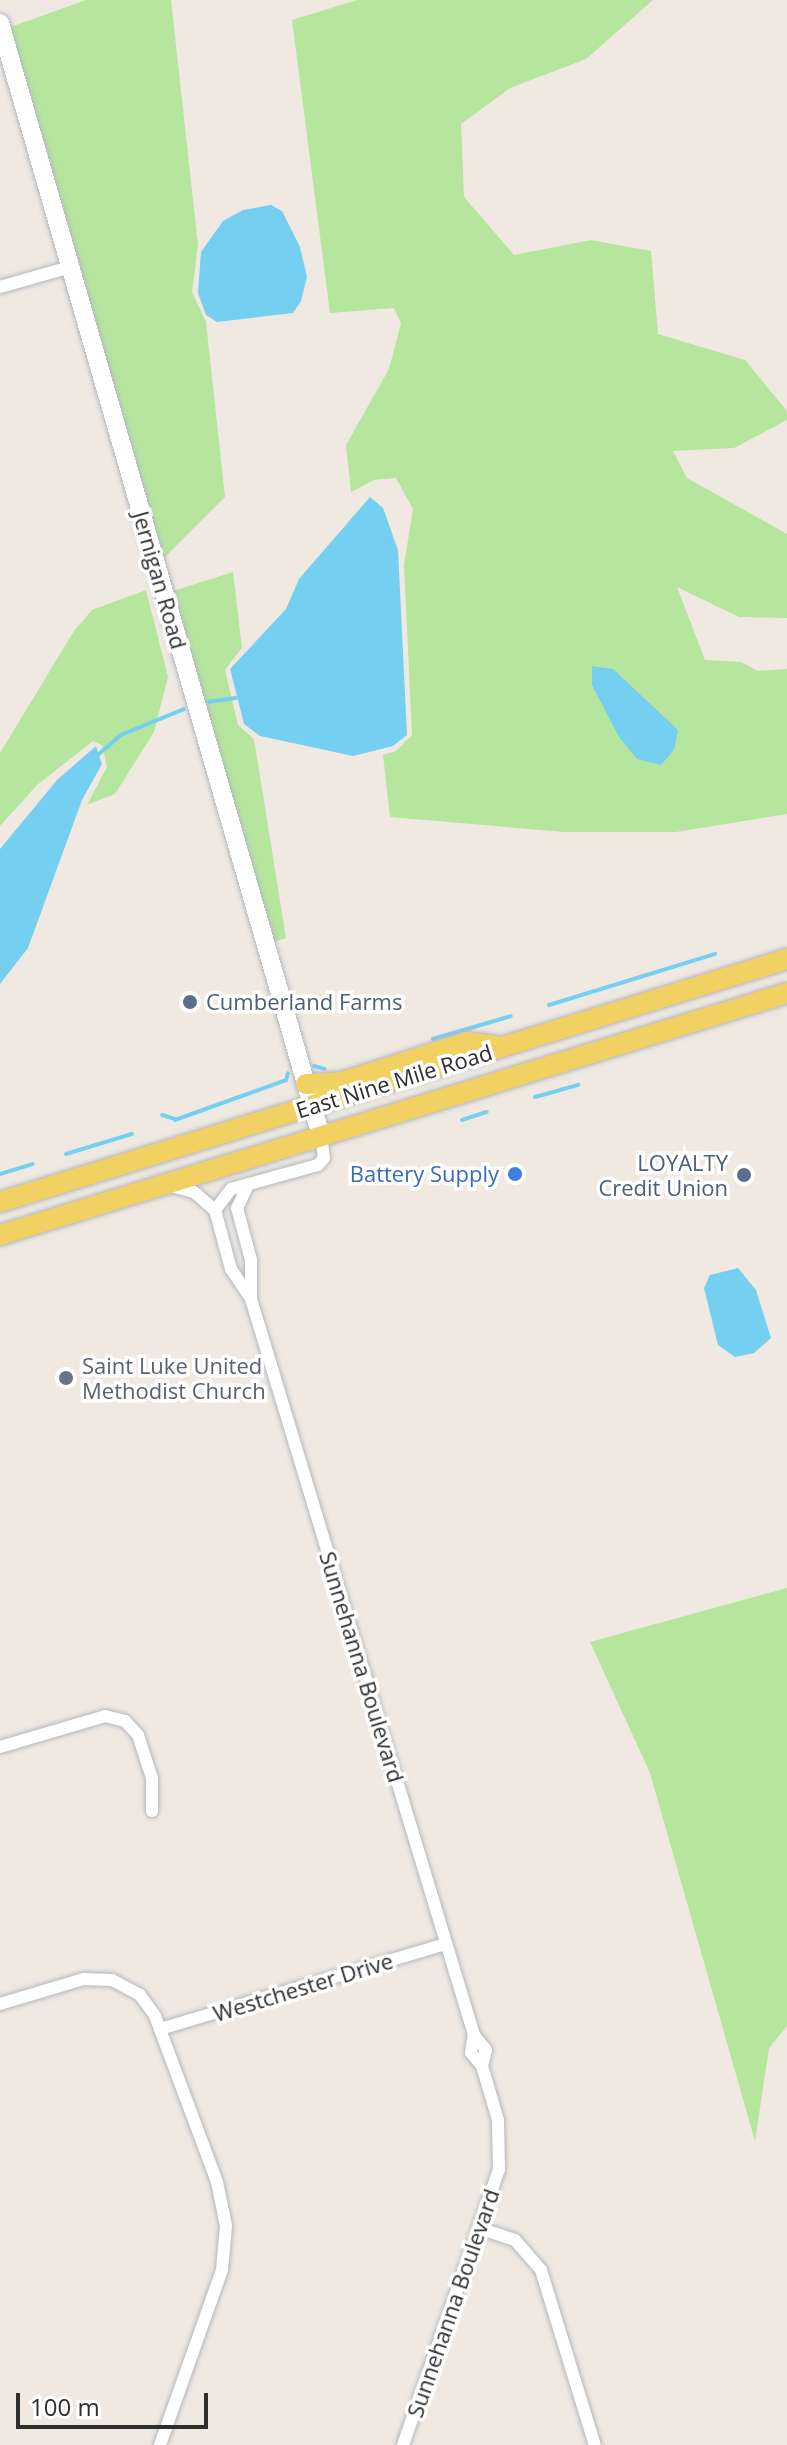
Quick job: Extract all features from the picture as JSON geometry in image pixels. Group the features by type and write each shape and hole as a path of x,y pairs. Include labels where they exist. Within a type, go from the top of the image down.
{"main road":[{"name":"East Nine Mile Road","path":"0,1202 787,959"},
{"path":"534,1038 747,981 787,990"},
{"name":"East Nine Mile Road","path":"0,1235 787,990"},
{"path":"306,1084 342,1082 467,1042 505,1047"},
{"path":"40,1222 67,1203 284,1137 307,1123 312,1106"}],"street":[{"name":"Jernigan Road","path":"0,23 321,1136"},
{"path":"0,287 70,267"},
{"path":"164,1184 194,1192 215,1210 223,1194 318,1165 324,1158 321,1136"},
{"name":"Sunnehanna Boulevard","path":"247,1187 237,1208 251,1260 251,1299 474,2035 486,2050 482,2066 501,2150 478,2228 403,2445"},
{"name":"Sunnehanna Boulevard","path":"215,1210 231,1269 251,1299"},
{"path":"0,1747 105,1716 125,1721 138,1735 152,1778 152,1811"},
{"name":"Westchester Drive","path":"160,2029 446,1944"},
{"path":"0,2004 100,1978 140,1995 160,2029 217,2182 226,2240 218,2284 160,2445"},
{"path":"478,2228 515,2240 541,2270 595,2445"}],"green space":[{"path":"86,0 171,0 198,245 192,292 206,322 225,497 161,561 8,28"},
{"path":"357,0 653,0 586,59 510,88 461,124 464,197 514,255 591,240 651,251 658,334 745,360 787,411 787,420 734,448 673,451 687,478 787,534 787,618 739,617 677,587 705,660 741,662 758,671 787,669 787,814 676,832 564,832 390,817 383,755 396,751 412,735 404,565 413,509 396,478 374,480 351,492 346,445 389,369 401,323 394,308 330,313 292,20"},
{"path":"233,572 242,648 225,670 238,725 254,739 286,938 270,943 170,592"},
{"path":"146,590 168,677 154,732 115,794 87,805 107,767 102,745 93,741 37,785 0,826 0,753 74,631 92,610"},
{"path":"787,1588 787,2026 769,2048 755,2141 650,1773 590,1642"}],"water":[{"path":"271,205 282,211 300,247 307,277 301,301 293,313 217,322 206,315 198,293 201,252 223,221 243,210"},
{"path":"370,497 383,508 398,550 407,735 393,746 353,756 260,736 244,724 230,669 286,609 299,579"},
{"path":"592,666 613,669 678,730 674,750 661,765 637,759 619,737 592,685"},
{"path":"96,746 102,764 82,800 28,948 0,984 0,849 57,780"},
{"path":"738,1268 756,1290 771,1338 754,1353 735,1357 718,1345 704,1288 710,1275"}],"waterway":[{"path":"207,702 236,698"},
{"path":"99,754 121,735 184,709"},
{"path":"549,1005 715,954"},
{"path":"433,1039 511,1016"},
{"path":"314,1066 325,1069"},
{"path":"175,1120 286,1080 288,1073"},
{"path":"535,1097 578,1085"},
{"path":"462,1120 487,1112"},
{"path":"162,1115 175,1119"},
{"path":"66,1154 132,1134"},
{"path":"0,1174 32,1164"}],"place":[{"name":"Cumberland Farms","path":"190,1002"},
{"name":"Battery Supply","path":"515,1174"},
{"name":"LOYALTY Credit Union","path":"744,1175"},
{"name":"Saint Luke United Methodist Church","path":"66,1378"}]}
